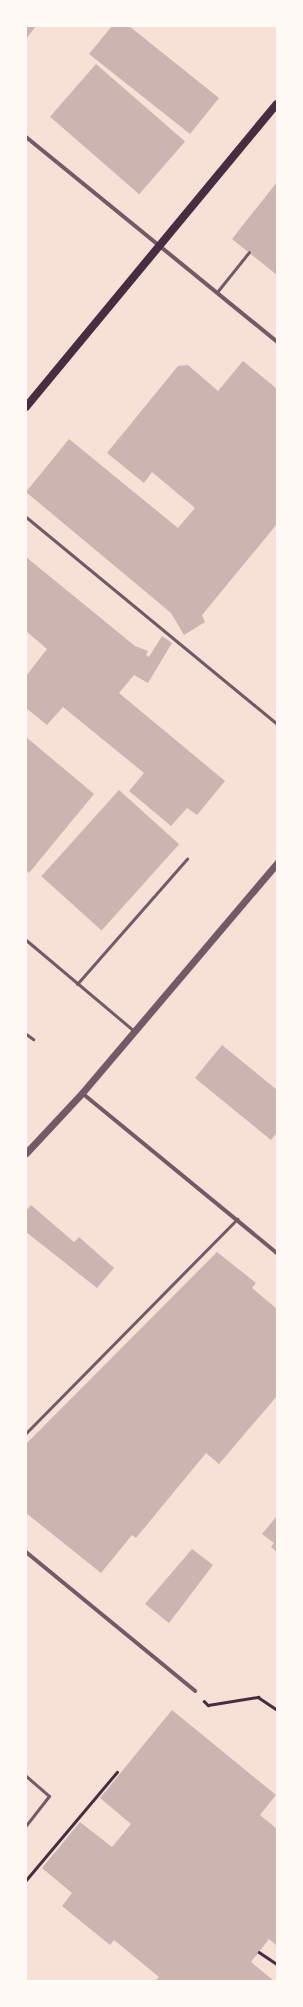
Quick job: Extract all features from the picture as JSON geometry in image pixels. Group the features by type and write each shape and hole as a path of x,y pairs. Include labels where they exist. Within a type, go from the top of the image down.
{"main road":[{"path":"26,407 277,104"}],"street":[{"path":"26,137 277,342"},
{"path":"26,1153 82,1093 277,863"},
{"path":"82,1093 277,1253"},
{"path":"26,1552 195,1691"}],"lane":[{"path":"217,292 249,252"},
{"path":"26,517 277,724"},
{"path":"77,984 187,859"},
{"path":"26,940 134,1031"},
{"path":"26,1034 32,1039"},
{"path":"26,1433 237,1219"},
{"path":"26,1776 50,1796 26,1825"}],"path":[{"path":"195,1691 208,1705 258,1697 277,1710"},
{"path":"26,1880 117,1772"},
{"path":"259,1952 277,1964"}],"building":[{"path":"26,26 36,26 26,39"},
{"path":"112,26 129,26 219,98 190,134 89,54"},
{"path":"96,64 185,141 139,194 50,117"},
{"path":"277,182 277,275 232,239"},
{"path":"243,361 277,389 277,524 202,615 205,622 184,635 171,613 26,492 69,439 178,528 195,508 152,472 144,483 107,453 178,366 188,365 218,391"},
{"path":"26,557 135,646 148,651 146,655 149,657 162,636 172,643 148,683 134,675 119,693 225,781 197,815 187,808 171,826 129,791 144,773 63,707 47,725 26,708 26,676 47,649 26,631"},
{"path":"26,737 94,794 29,873 26,870"},
{"path":"119,790 179,844 102,930 41,876"},
{"path":"222,1045 277,1090 277,1132 271,1140 195,1078"},
{"path":"31,1205 74,1242 79,1237 114,1268 97,1288 26,1232 26,1211"},
{"path":"217,1252 256,1283 252,1288 277,1309 277,1396 219,1464 206,1453 136,1538 132,1535 101,1573 26,1513 26,1444"},
{"path":"277,1516 277,1552 271,1547 274,1543 262,1534"},
{"path":"192,1549 213,1565 169,1623 145,1604"},
{"path":"172,1710 276,1795 260,1815 277,1829 277,1946 269,1939 251,1962 274,1981 155,1981 159,1977 114,1940 110,1945 62,1906 72,1893 42,1868 80,1822 112,1847 131,1824 100,1798"}]}
